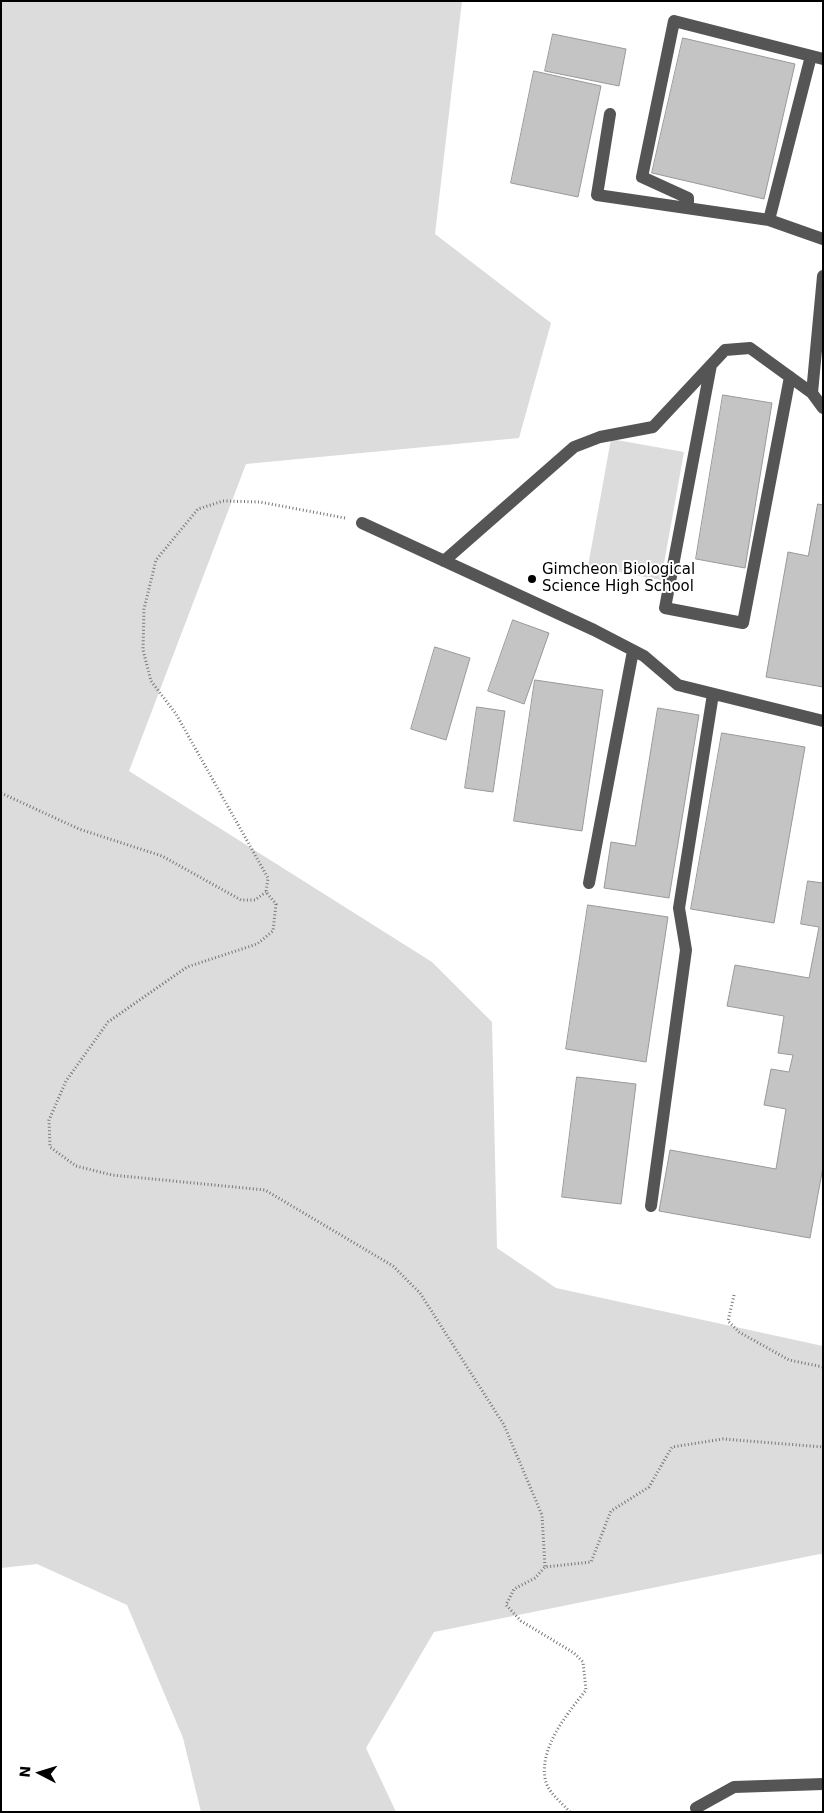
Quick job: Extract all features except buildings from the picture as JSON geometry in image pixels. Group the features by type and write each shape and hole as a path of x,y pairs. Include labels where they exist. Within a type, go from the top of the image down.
{"street":[{"path":"688,208 688,198 642,178 674,20 817,58 769,220"},
{"path":"610,114 597,195 769,220 823,239"},
{"path":"812,393 823,276"},
{"path":"444,561 574,447 600,437 653,427 725,350 750,348 812,393 823,408"},
{"path":"712,365 665,608 743,623 790,377"},
{"path":"362,523 594,630 644,656 678,685 823,721"},
{"path":"589,883 634,651"},
{"path":"650,1206 686,950 679,908 714,694"},
{"path":"696,1808 734,1787 823,1784"}],"path":[{"path":"1,793 79,829 162,856 241,900 255,900 266,892 268,878 176,714 150,680 143,650 144,609 156,560 198,509 223,501 260,502 362,523"},
{"path":"266,892 276,904 273,931 257,944 187,967 108,1022 66,1082 49,1120 50,1147 76,1166 112,1175 265,1190 393,1266 420,1293 504,1425 542,1515 545,1567"},
{"path":"734,1295 728,1321 739,1332 789,1360 823,1367"},
{"path":"570,1812 552,1794 545,1779 545,1759 562,1720 586,1690 584,1662 574,1652 521,1621 506,1605 514,1589 535,1578 545,1567 591,1562 611,1511 649,1487 672,1447 723,1439 823,1447"}],"shaded area":[{"path":"1,1 462,1 435,234 551,323 519,438 246,464 129,771 432,962 492,1022 497,1248 556,1288 823,1346 823,1555 820,1554 434,1632 366,1748 396,1812 201,1812 183,1738 127,1605 37,1564 1,1568"},
{"path":"611,439 684,452 661,580 588,566"}],"place":[{"name":"Gimcheon Biological Science High School","path":"532,579"}]}
